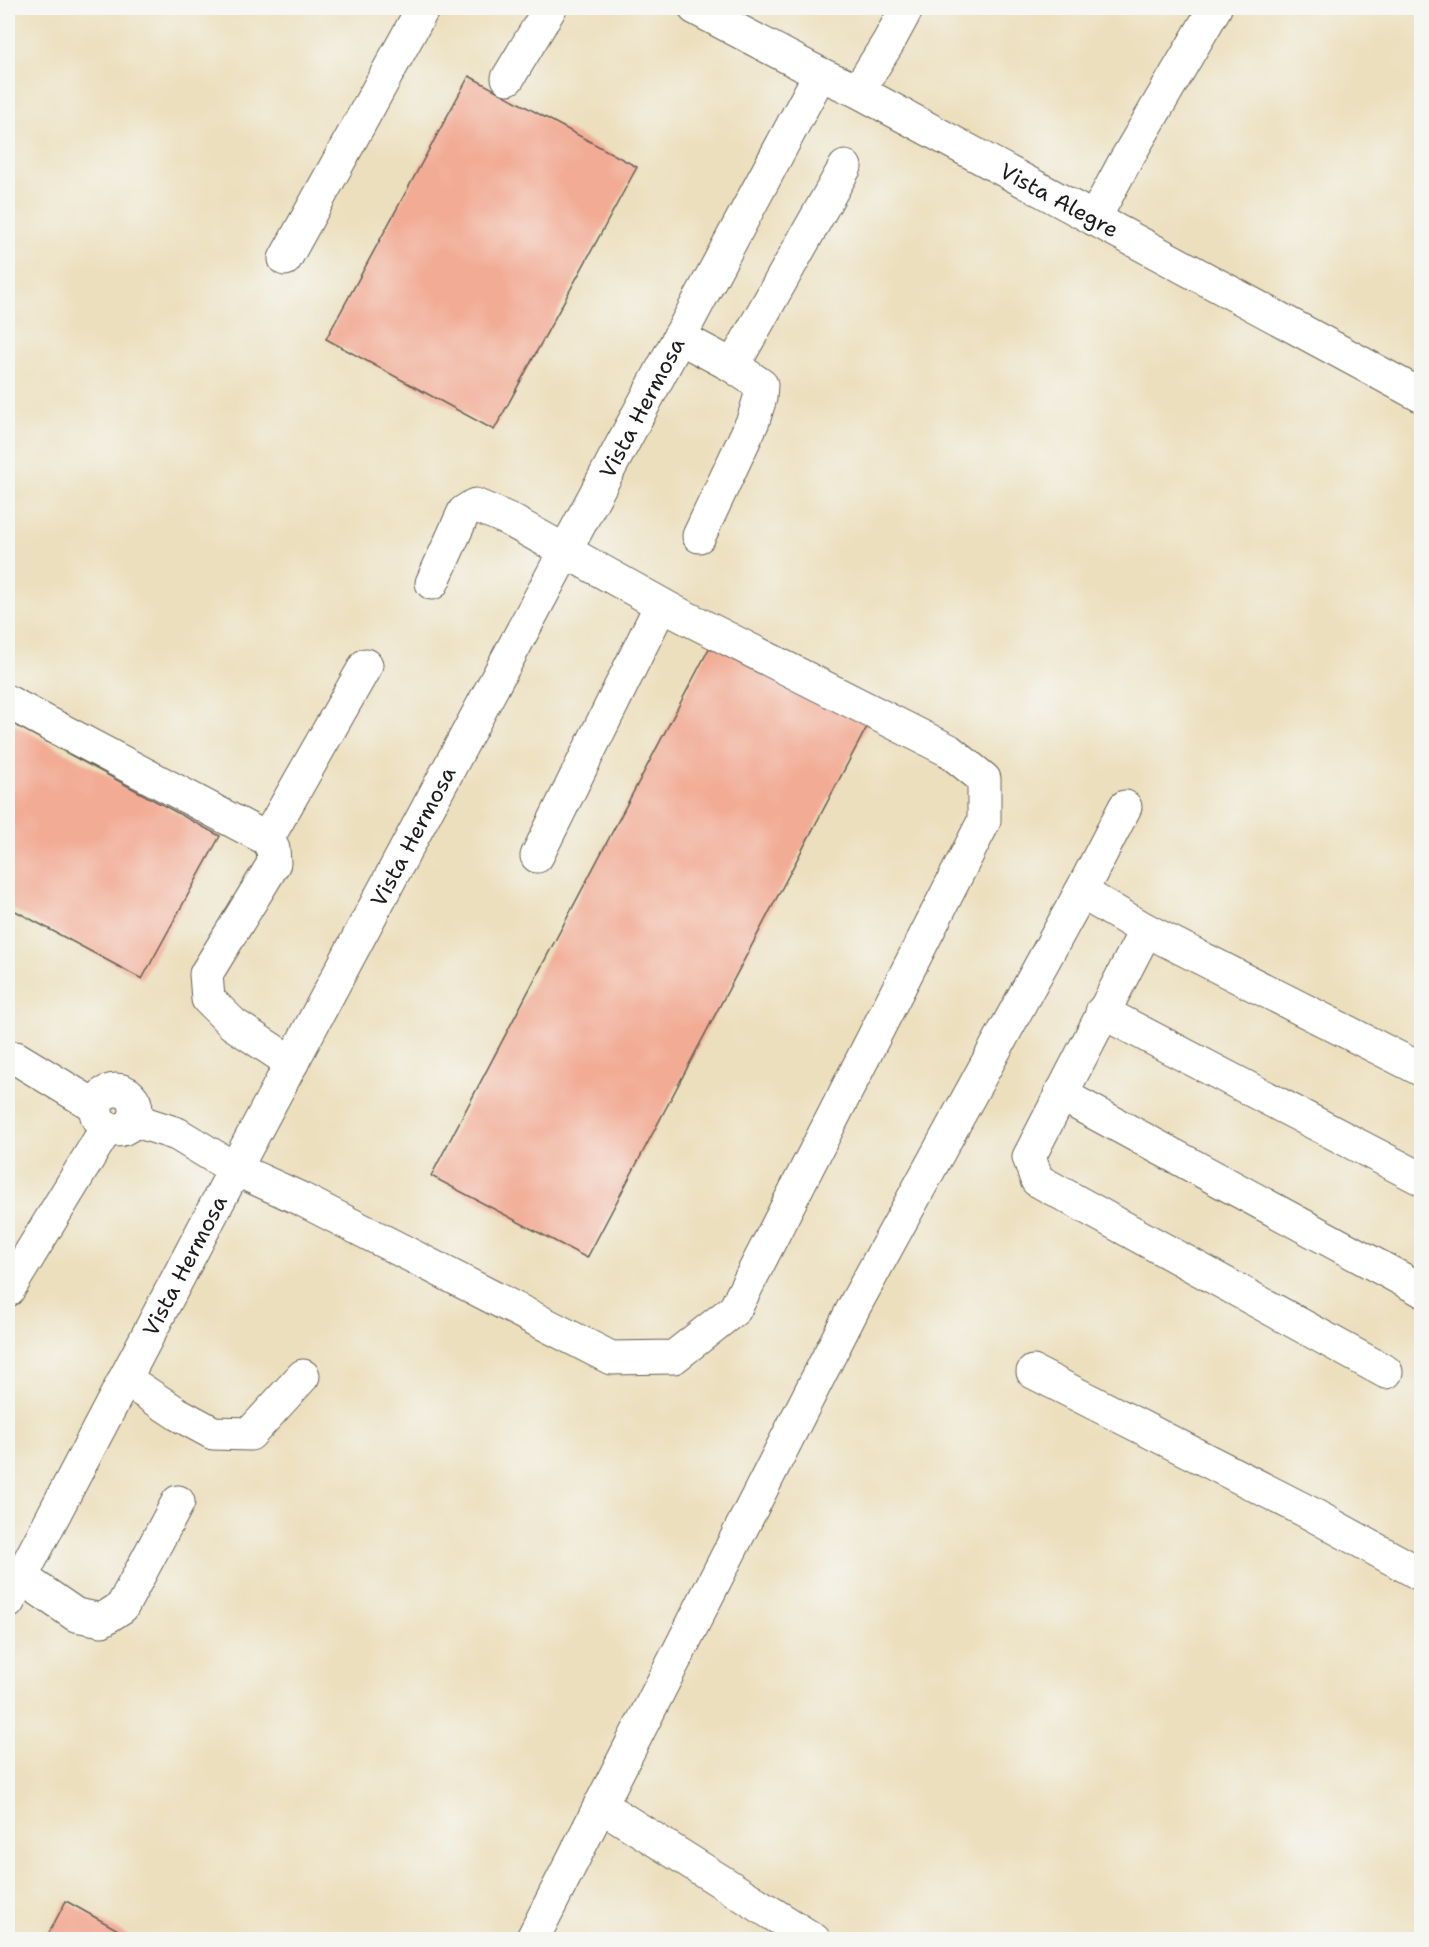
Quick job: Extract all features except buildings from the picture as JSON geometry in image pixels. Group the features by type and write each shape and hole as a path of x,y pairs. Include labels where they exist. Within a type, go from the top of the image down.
{"street":[{"path":"285,259 423,8"},
{"path":"508,78 550,8"},
{"name":"Vista Alegre","path":"695,8 820,74 858,91 1422,396"},
{"path":"858,91 907,8"},
{"path":"1094,219 1124,163 1215,8"},
{"name":"Vista Hermosa","path":"14,1589 235,1169 820,74"},
{"path":"733,366 845,167"},
{"path":"679,337 733,366 761,385 760,398 753,421 699,536"},
{"path":"16,1058 112,1118 177,1134 235,1169 302,1199 611,1358 674,1357 735,1310 984,820 984,778 948,750 661,604 508,519 475,505 464,512 432,583"},
{"path":"537,856 661,604"},
{"path":"267,839 366,665"},
{"path":"8,702 267,839 273,849 274,863 206,974 208,999 233,1024 292,1063"},
{"path":"532,1940 856,1303 1081,892 1125,807"},
{"path":"1081,892 1146,930 1422,1070"},
{"path":"1146,930 1029,1157 1038,1180 1386,1372"},
{"path":"1102,1012 1422,1179"},
{"path":"1060,1094 1422,1290"},
{"path":"8,1290 112,1118"},
{"path":"1033,1372 1308,1512 1422,1575"},
{"path":"125,1379 178,1414 213,1433 233,1435 250,1434 303,1376"},
{"path":"14,1589 76,1615 102,1620 122,1607 178,1502"},
{"path":"600,1805 814,1940"}]}
